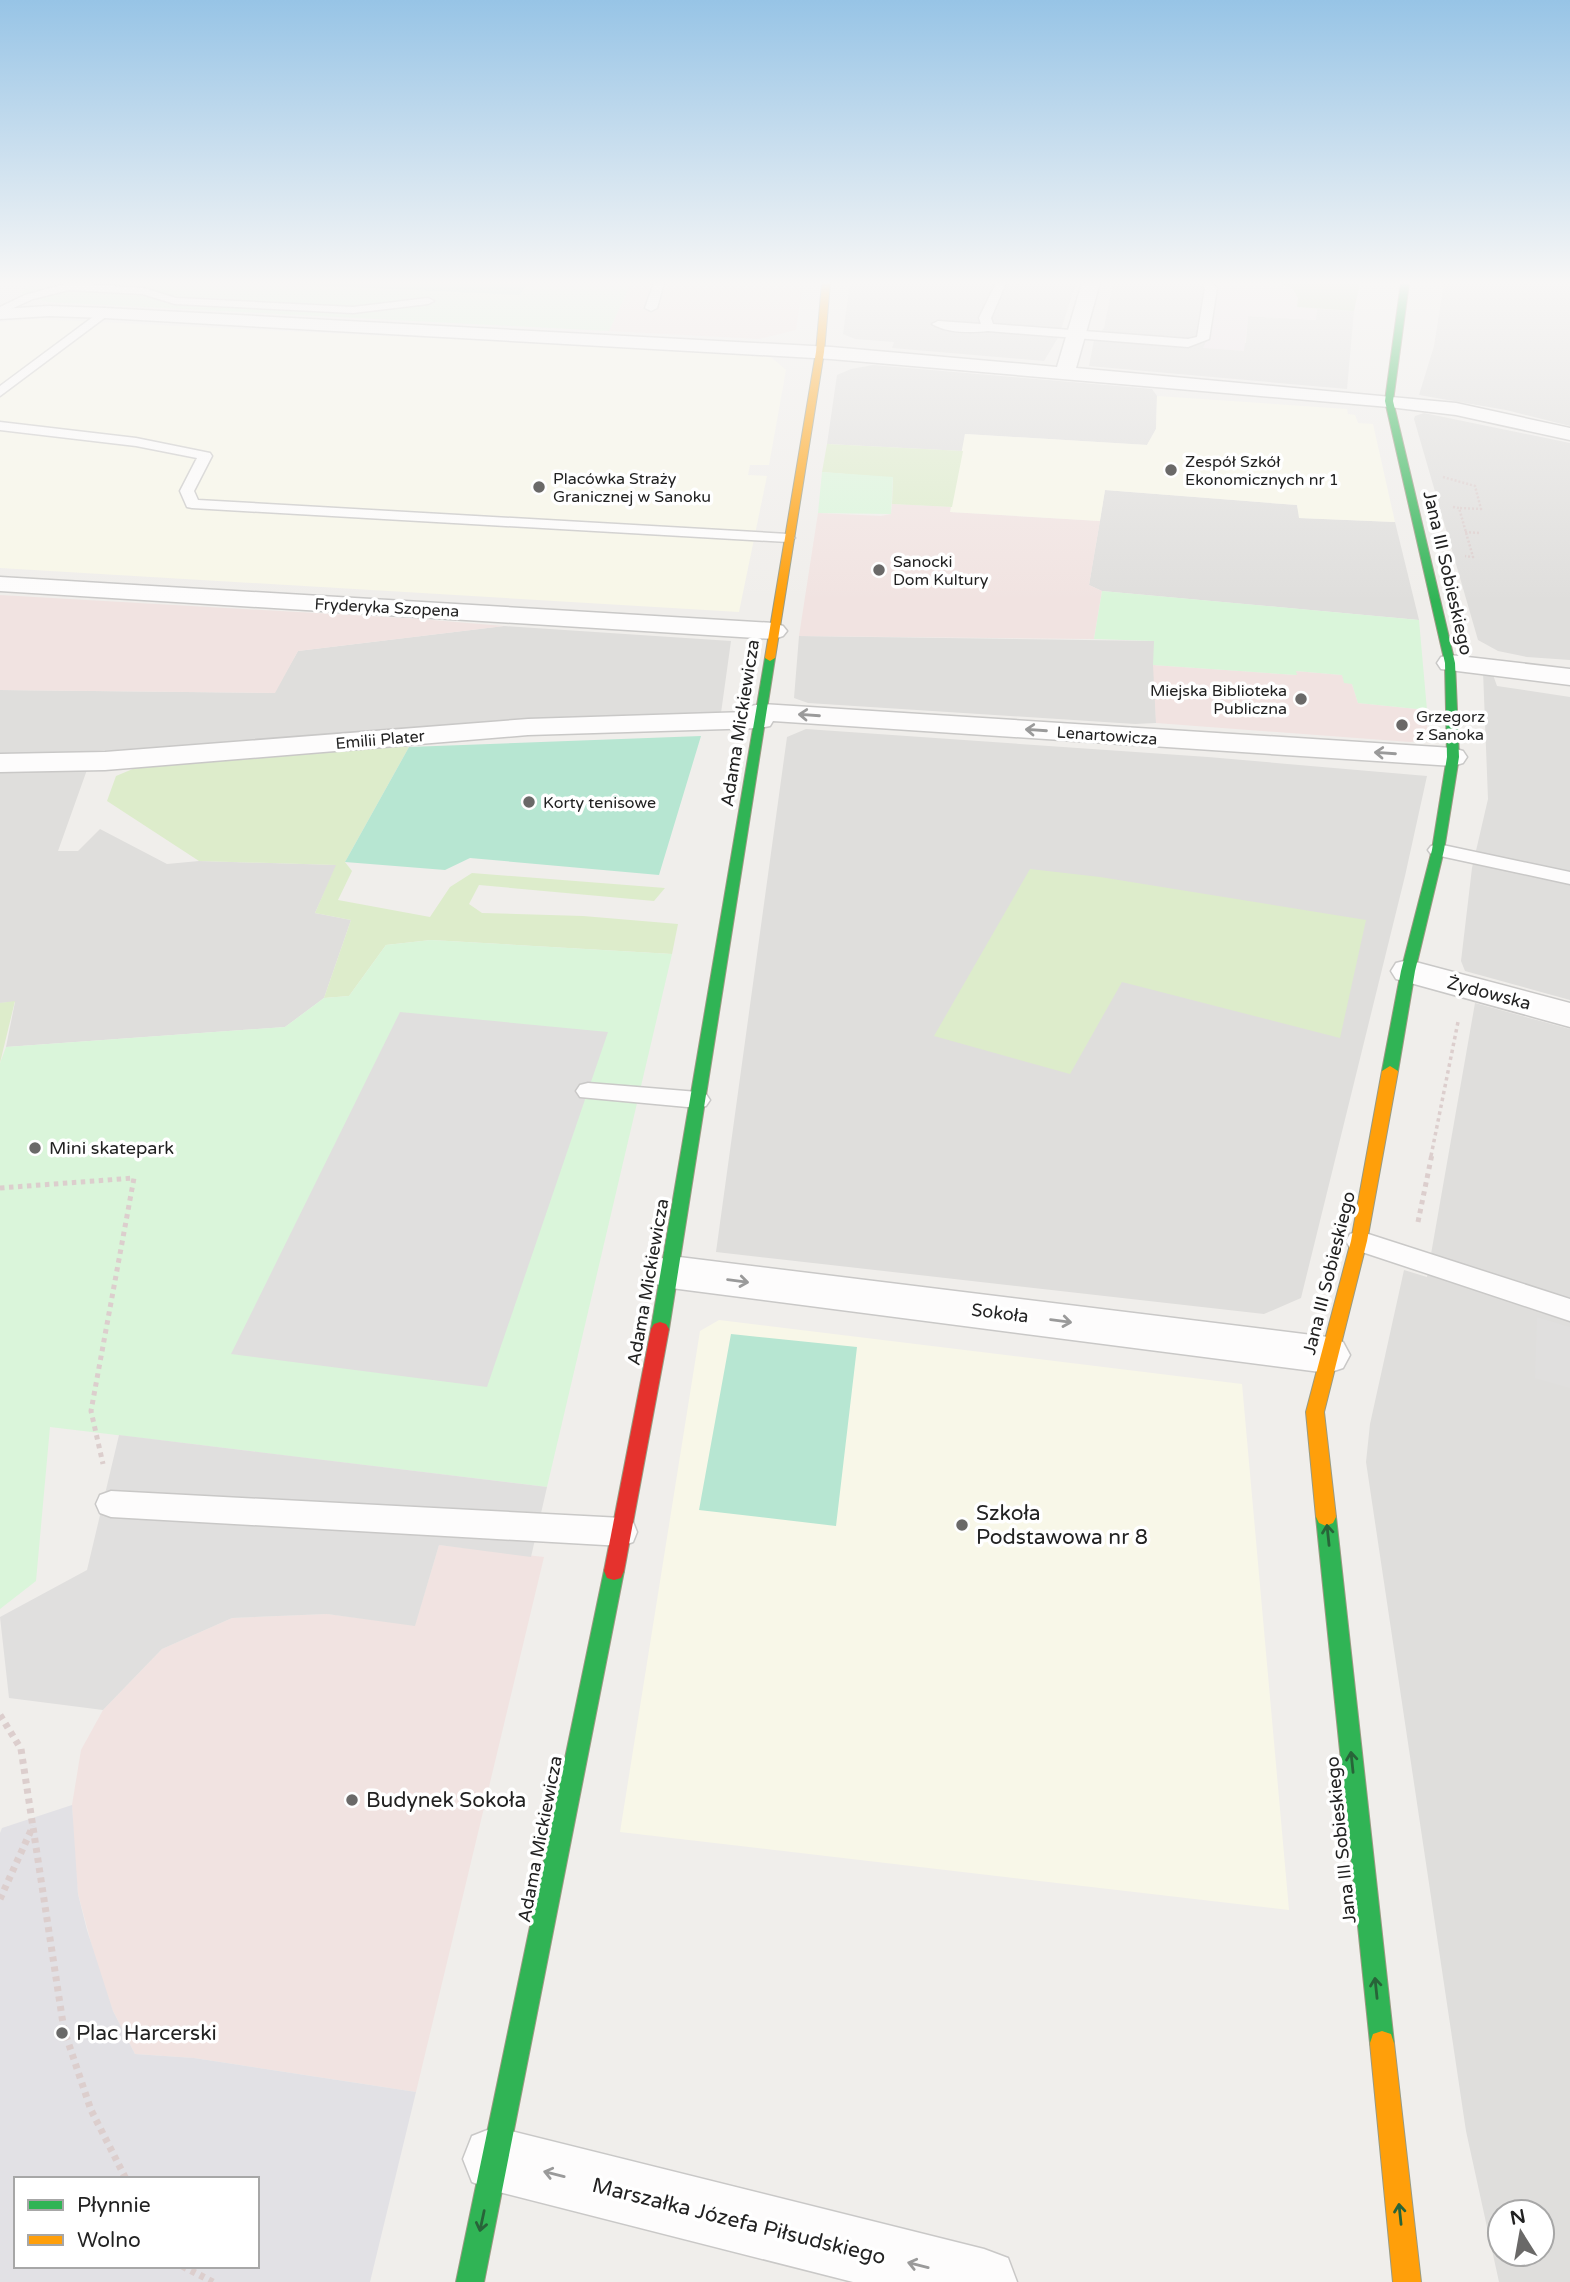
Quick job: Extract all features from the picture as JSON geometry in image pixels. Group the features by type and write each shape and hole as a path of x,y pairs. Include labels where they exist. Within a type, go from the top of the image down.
{"street":[{"name":"Adama Mickiewicza","path":"470,2282 622,1532 671,1272 814,389"},
{"path":"1260,389 1456,409 1570,434"},
{"name":"Jana III Sobieskiego","path":"1391,389 1389,401 1450,663 1453,757 1438,850 1408,971 1359,1241 1315,1412 1407,2282"},
{"name":"Fryderyka Szopena","path":"0,584 774,631"},
{"path":"1450,663 1570,677"},
{"name":"Lenartowicza","path":"760,716 1453,757"},
{"name":"Emilii Plater","path":"0,763 104,761 528,727 760,716"},
{"name":"Żydowska","path":"1408,971 1570,1015"},
{"name":"Sokoła","path":"671,1272 1328,1354"},
{"name":"Marszałka Józefa Piłsudskiego","path":"495,2159 984,2282"}],"lane":[{"path":"0,426 136,442 205,456 187,491 192,504 788,538"},
{"path":"1438,850 1570,878"},
{"path":"588,1091 698,1100"},
{"path":"1359,1241 1570,1311"},
{"path":"111,1504 622,1532"}],"path":[{"path":"1435,476 1454,478 1475,486 1481,509 1459,508"},
{"path":"1462,520 1464,527"},
{"path":"1411,1258 1465,987"},
{"path":"0,1188 134,1178 91,1411 111,1504"},
{"path":"0,1715 21,1749 64,2030 91,2110 125,2177"},
{"path":"0,1899 34,1825"},
{"path":"186,2268 213,2282"}],"shaded area":[{"path":"0,389 783,389 769,465 750,465 748,475 767,476 739,612 0,568"},
{"path":"835,389 1152,389 1157,396 1156,429 1147,445 965,434 963,451 827,444"},
{"path":"1421,389 1570,389 1570,426 1506,410 1419,395"},
{"name":"Zespół Szkół Ekonomicznych nr 1","path":"1157,396 1347,409 1348,414 1355,415 1358,423 1373,424 1395,522 1299,518 1297,505 1105,490 1100,521 950,512 965,434 1147,445 1156,429"},
{"path":"1424,413 1570,443 1570,660 1527,657 1498,651 1478,640 1414,419"},
{"path":"1105,490 1297,505 1300,518 1395,522 1419,620 1102,591 1089,585"},
{"path":"892,504 952,507 951,512 1100,521 1089,585 1102,591 1094,639 799,636 818,513 881,516 891,514"},
{"path":"0,595 504,626 298,651 275,693 0,690"},
{"path":"504,626 731,641 721,713 0,757 0,690 274,693 298,651"},
{"path":"799,636 1154,641 1156,723 1135,724 808,703 794,698"},
{"path":"1153,665 1296,675 1295,671 1342,675 1352,684 1358,703 1427,710 1427,740 1410,742 1156,723"},
{"path":"1483,671 1492,672 1497,686 1570,697 1570,1000 1465,971 1461,961 1472,868 1488,799"},
{"path":"806,729 1208,757 1427,776 1301,1298 1264,1314 716,1252 787,737"},
{"path":"88,767 58,851 78,851 100,829 167,864 199,861 337,865 315,913 351,920 324,998 285,1027 6,1047 15,1002 0,1003 0,769"},
{"path":"1475,1003 1570,1029 1570,2282 1499,2282 1496,2268 1556,2268 1556,2198 1486,2198 1486,2223 1466,2131 1366,1462 1370,1424 1404,1270 1427,1277"},
{"path":"400,1012 608,1032 487,1387 231,1354"},
{"path":"1537,1317 1570,1327 1570,1388 1535,1378"},
{"name":"Szkoła Podstawowa nr 8","path":"719,1320 1242,1384 1289,1910 620,1832 700,1331"},
{"path":"119,1435 547,1487 531,1557 439,1545 415,1626 327,1614 232,1618 162,1649 103,1710 9,1698 0,1617 87,1570"},
{"path":"439,1545 544,1557 416,2092 194,2058 135,2054 113,2011 97,1965 78,1894 72,1805 81,1750 103,1710 162,1649 232,1618 327,1614 415,1625"},
{"name":"Plac Harcerski","path":"72,1805 78,1894 87,1930 113,2011 135,2054 194,2058 416,2092 370,2282 0,2282 2,1828"}],"green space":[{"path":"827,444 963,451 952,507 892,504 893,478 822,472"},
{"path":"822,472 893,477 891,514 818,513"},
{"path":"1102,591 1419,620 1427,710 1358,703 1352,684 1344,683 1342,675 1296,671 1297,675 1153,665 1154,641 1094,639"},
{"name":"Korty tenisowe","path":"701,736 659,875 470,858 445,870 345,862 409,747"},
{"path":"371,746 409,747 345,862 352,871 338,900 430,917 450,887 472,873 665,888 654,901 479,885 469,904 482,913 583,916 678,924 672,954 431,940 386,945 349,996 324,998 351,920 315,913 336,865 199,861 107,801 116,776 140,766"},
{"path":"1030,869 1100,877 1366,920 1340,1038 1122,982 1070,1074 934,1036"},
{"path":"431,940 672,954 547,1487 50,1427 36,1581 0,1609 0,1063 6,1047 285,1027 324,998 349,996 386,945"},
{"path":"15,1001 0,1063 0,1003"},
{"path":"731,1334 857,1347 836,1526 699,1510"}],"traffic: fast":[{"path":"1390,1071 1408,971 1438,850 1453,757 1450,663 1389,401 1391,389"},
{"path":"660,1329 770,658"},
{"path":"1326,1517 1382,2043"},
{"path":"470,2282 614,1571"}],"traffic: slow":[{"path":"770,658 814,389"},
{"path":"1326,1517 1315,1412 1359,1241 1390,1071"},
{"path":"1382,2043 1407,2282"}],"traffic: jam":[{"path":"614,1571 660,1329"}],"place":[{"name":"Zespół Szkół Ekonomicznych nr 1","path":"1171,470"},
{"name":"Placówka Straży Granicznej w Sanoku","path":"539,487"},
{"name":"Sanocki Dom Kultury","path":"879,570"},
{"name":"Miejska Biblioteka Publiczna","path":"1301,699"},
{"name":"Grzegorz z Sanoka","path":"1402,725"},
{"name":"Korty tenisowe","path":"529,802"},
{"name":"Mini skatepark","path":"35,1148"},
{"name":"Szkoła Podstawowa nr 8","path":"962,1525"},
{"name":"Budynek Sokoła","path":"352,1800"},
{"name":"Plac Harcerski","path":"62,2033"}]}
